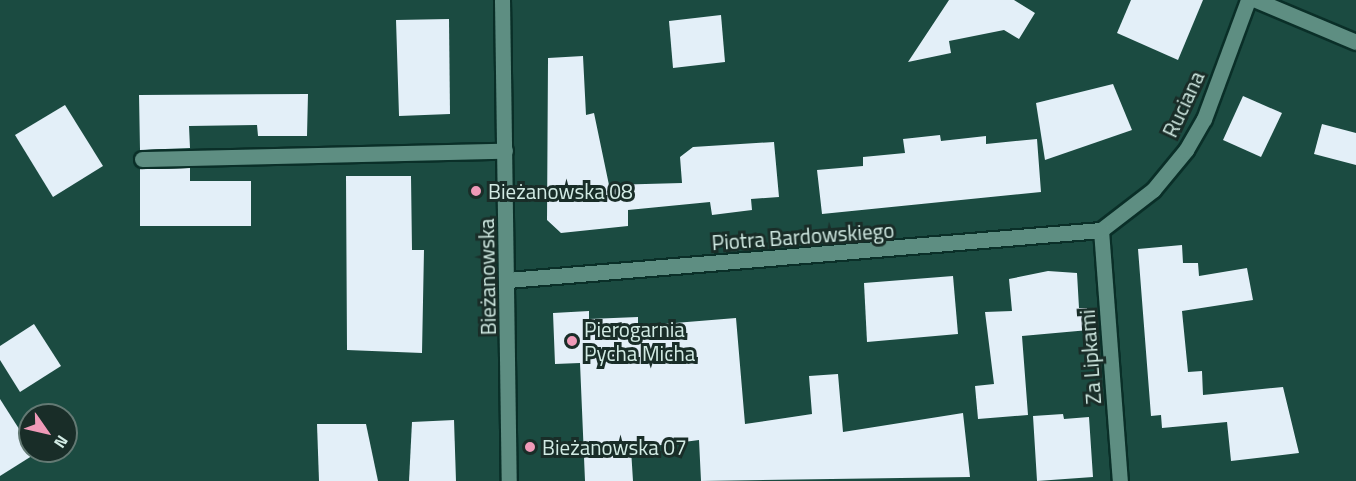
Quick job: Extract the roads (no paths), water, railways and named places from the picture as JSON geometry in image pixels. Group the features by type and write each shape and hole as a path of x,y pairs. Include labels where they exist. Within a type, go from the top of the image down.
{"street":[{"name":"Bieżanowska","path":"502,0 508,280 509,481"},
{"name":"Ruciana","path":"1101,230 1153,190 1186,150 1204,119 1248,0"},
{"path":"1256,0 1356,42"},
{"path":"142,159 505,151"},
{"name":"Piotra Bardowskiego","path":"508,280 1101,230"},
{"name":"Za Lipkami","path":"1101,230 1120,481"}],"place":[{"name":"Bieżanowska 08","path":"476,191"},
{"name":"Pierogarnia Pycha Micha","path":"572,341"},
{"name":"Bieżanowska 07","path":"530,447"}]}
